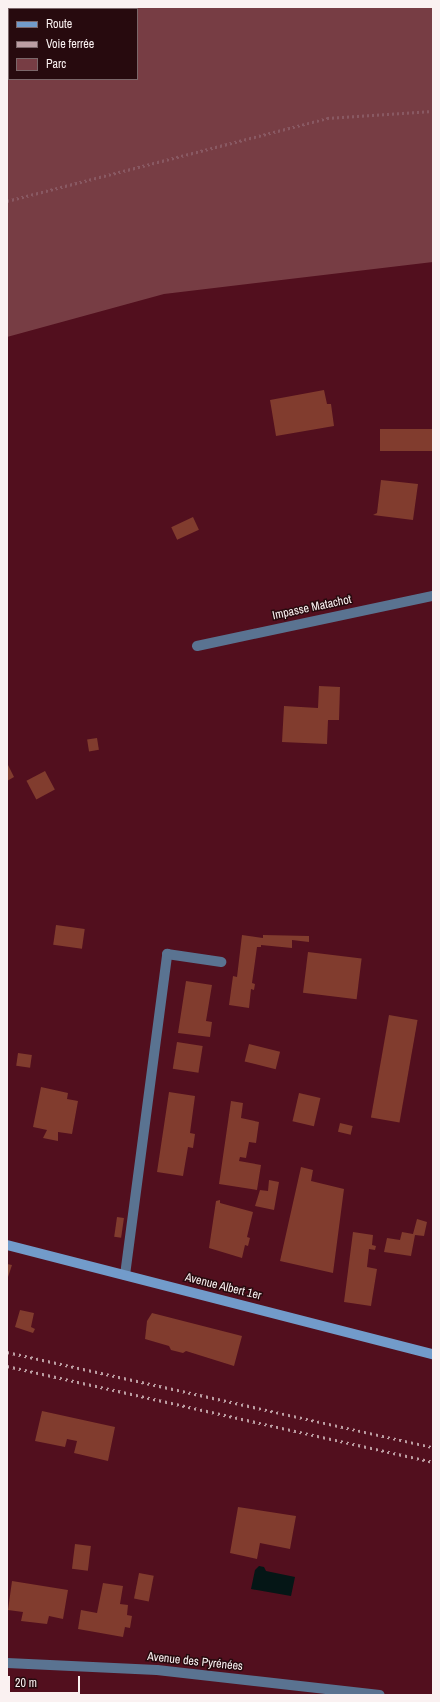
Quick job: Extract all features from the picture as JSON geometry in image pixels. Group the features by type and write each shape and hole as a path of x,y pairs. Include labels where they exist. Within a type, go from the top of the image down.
{"main road":[{"name":"Avenue Albert 1er","path":"7,1245 433,1354"}],"street":[{"name":"Impasse Matachot","path":"197,646 433,596"},
{"path":"125,1275 167,954 221,962"},
{"name":"Avenue des Pyrénées","path":"7,1663 157,1670 380,1695"}],"path":[{"path":"7,201 327,118 433,111"}],"green space":[{"path":"7,7 433,7 433,262 164,294 7,337"}],"shaded area":[{"path":"259,1566 264,1567 266,1571 295,1577 291,1596 251,1589 255,1570"}],"building":[{"path":"324,390 327,404 331,404 334,426 276,436 270,400"},
{"path":"380,429 433,429 433,451 380,451"},
{"path":"381,480 418,484 413,520 373,515 377,513"},
{"path":"193,517 199,530 177,540 171,527"},
{"path":"319,686 340,687 339,720 328,720 327,744 282,742 284,706 318,708"},
{"path":"97,738 99,750 89,751 87,740"},
{"path":"7,763 14,777 7,781"},
{"path":"45,771 55,790 36,799 26,781"},
{"path":"56,925 85,929 82,949 53,945"},
{"path":"242,935 263,938 263,935 309,936 309,942 292,940 292,948 261,945 261,947 257,947 252,983 255,984 254,990 251,989 249,1008 229,1005 233,976 237,977"},
{"path":"308,952 362,959 357,999 303,993"},
{"path":"186,981 212,985 206,1021 212,1022 210,1037 178,1033"},
{"path":"389,1015 418,1020 400,1122 371,1117"},
{"path":"177,1042 203,1046 198,1073 173,1069"},
{"path":"249,1044 280,1052 276,1069 245,1061"},
{"path":"18,1053 32,1055 30,1068 16,1066"},
{"path":"41,1087 68,1093 67,1099 78,1101 72,1134 58,1132 58,1141 43,1138 47,1130 33,1127"},
{"path":"169,1092 195,1096 190,1133 195,1134 193,1148 188,1147 183,1176 157,1172"},
{"path":"299,1093 320,1098 314,1126 292,1121"},
{"path":"231,1101 243,1103 241,1118 259,1122 256,1143 249,1142 246,1158 240,1157 239,1161 261,1165 257,1190 219,1184"},
{"path":"340,1123 353,1126 351,1135 338,1132"},
{"path":"301,1167 313,1170 311,1181 344,1189 333,1273 280,1261"},
{"path":"269,1180 279,1182 274,1210 255,1206 260,1190 268,1191"},
{"path":"220,1200 220,1203 253,1212 247,1237 250,1238 248,1246 245,1245 242,1258 209,1248 216,1201"},
{"path":"117,1217 124,1218 121,1238 114,1237"},
{"path":"417,1219 427,1222 424,1236 415,1235 411,1256 384,1252 387,1238 400,1240 402,1232 413,1234"},
{"path":"353,1232 373,1235 372,1245 376,1246 375,1250 369,1249 367,1267 377,1269 371,1306 344,1302"},
{"path":"7,1264 12,1265 7,1280"},
{"path":"20,1310 34,1313 31,1327 35,1329 33,1333 15,1327"},
{"path":"152,1313 242,1336 234,1366 186,1351 183,1353 171,1350 169,1346 145,1339 147,1321"},
{"path":"42,1411 115,1427 108,1461 74,1453 77,1441 67,1439 65,1447 35,1441"},
{"path":"238,1507 296,1516 290,1549 260,1543 257,1559 230,1553"},
{"path":"75,1544 91,1546 88,1571 72,1569"},
{"path":"139,1573 154,1576 149,1601 134,1599"},
{"path":"12,1581 68,1590 63,1619 49,1616 47,1624 21,1621 23,1612 8,1610"},
{"path":"103,1583 123,1586 120,1604 128,1605 127,1615 132,1616 130,1628 125,1627 123,1637 78,1629 81,1610 97,1613"}],"railway":[{"path":"7,1352 433,1447"},
{"path":"7,1366 433,1462"}]}
